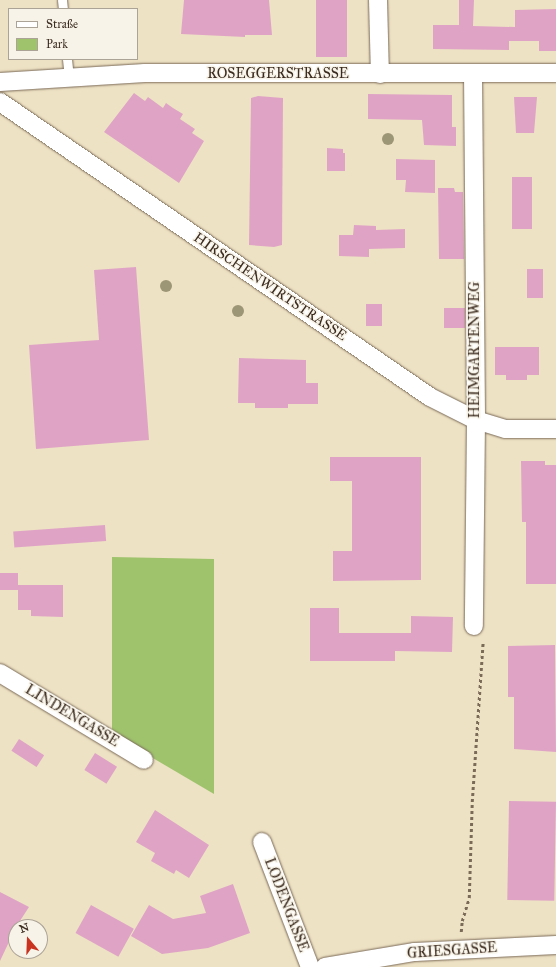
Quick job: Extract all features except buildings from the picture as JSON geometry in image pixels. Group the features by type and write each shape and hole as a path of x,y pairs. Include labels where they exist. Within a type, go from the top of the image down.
{"street":[{"path":"378,0 380,74"},
{"name":"ROSEGGERSTRASSE","path":"0,82 145,73 556,73"},
{"name":"HEIMGARTENWEG","path":"473,73 479,630"},
{"name":"HIRSCHENWIRTSTRASSE","path":"0,102 430,397 476,420 506,429 556,429"},
{"name":"LINDENGASSE","path":"0,673 144,760"},
{"name":"LODENGASSE","path":"262,842 310,967"},
{"name":"GRIESGASSE","path":"325,967 415,952 556,946"}],"lane":[{"path":"67,60 69,78"}],"path":[{"path":"461,949 462,922 469,898 479,630"}],"green space":[{"path":"112,557 214,559 214,794 112,734"}]}
